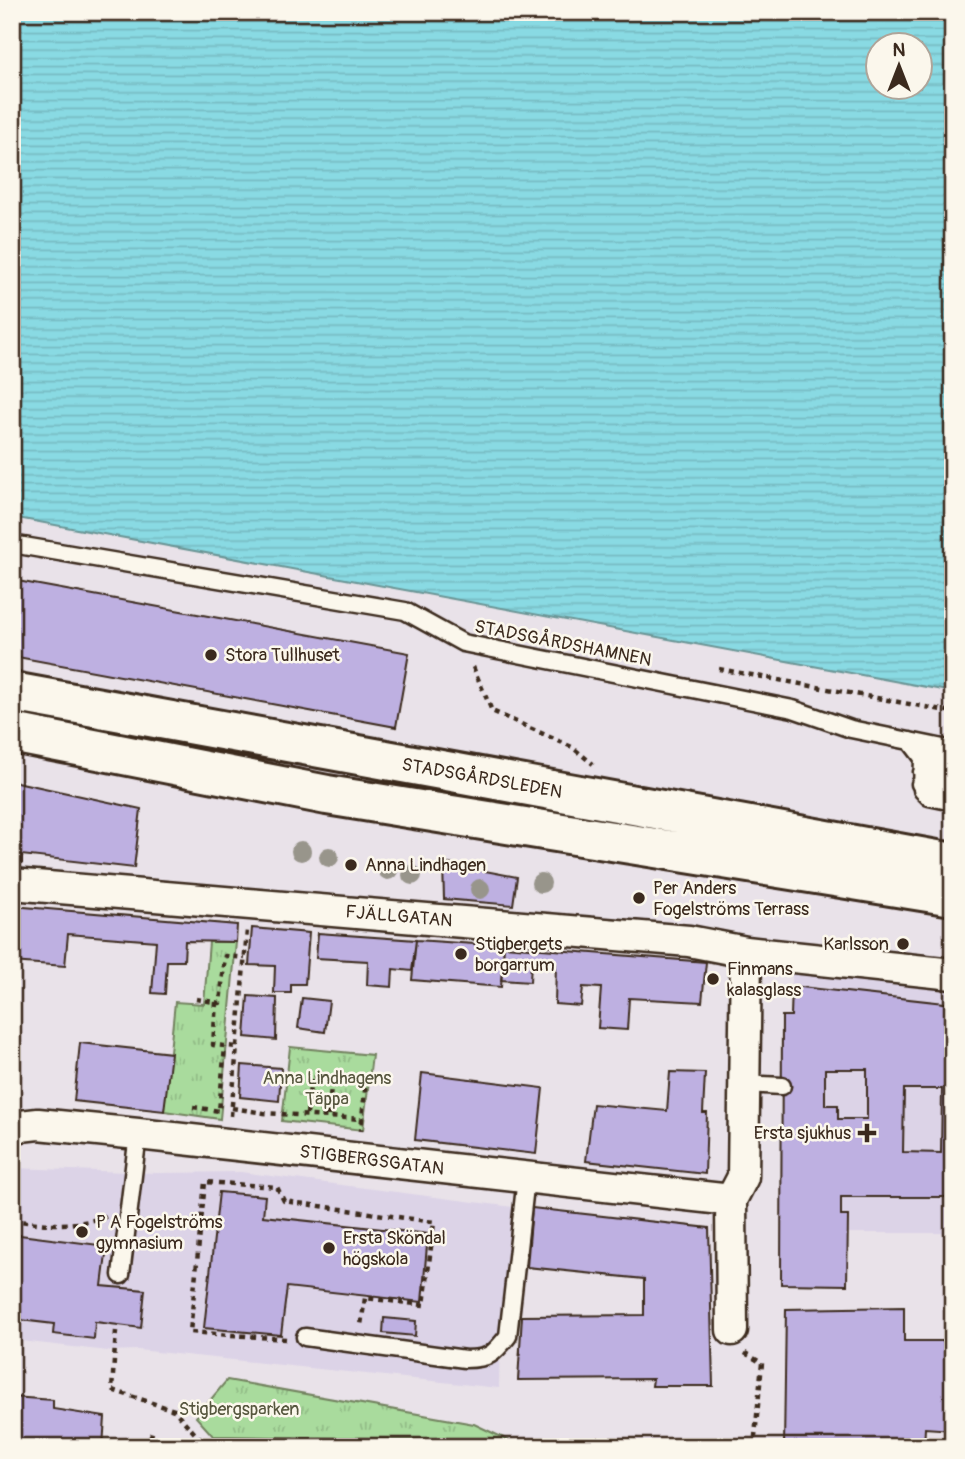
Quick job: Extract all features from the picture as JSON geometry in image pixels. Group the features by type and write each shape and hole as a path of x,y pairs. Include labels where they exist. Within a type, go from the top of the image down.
{"main road":[{"name":"STADSGÅRDSLEDEN","path":"12,692 953,863"},
{"path":"12,733 327,794 953,896"}],"street":[{"name":"FJÄLLGATAN","path":"12,884 689,941 746,952 953,974"},
{"path":"738,1341 732,1200 743,1177 746,952"},
{"name":"STIGBERGSGATAN","path":"12,1127 38,1124 138,1133 732,1200"}],"lane":[{"name":"STADSGÅRDSHAMNEN","path":"12,544 405,611 463,643 793,709 851,729 950,748"},
{"path":"910,741 916,746 922,771 922,790 929,797 953,802"},
{"path":"922,771 953,763"},
{"path":"922,771 953,778"},
{"path":"922,771 953,790"},
{"path":"744,1084 782,1086"},
{"path":"121,1275 138,1133"},
{"path":"304,1337 465,1359 484,1359 497,1351 508,1336 526,1178"}],"path":[{"path":"463,643 492,711 572,747 599,769"},
{"path":"230,1124 248,922"},
{"path":"196,999 220,1003 225,956 245,958"},
{"path":"216,1002 213,1045 237,1048"},
{"path":"193,1107 219,1111 225,1046"},
{"path":"307,1114 312,1077 366,1080 360,1140"},
{"path":"328,1116 332,1078"},
{"path":"232,1108 264,1113 362,1119"},
{"path":"304,1337 279,1340 190,1332 205,1182 277,1187 284,1201 434,1222 424,1305 365,1298 358,1343"},
{"path":"12,1220 55,1226 93,1221 129,1209"},
{"path":"116,1331 112,1390 174,1410 207,1447"},
{"path":"738,1341 762,1363 754,1447"},
{"path":"148,1447 153,1429"}],"shaded area":[{"name":"Ersta sjukhus","path":"793,941 953,958 953,1233 848,1233 847,1285 781,1284 782,1016 791,1015"},
{"name":"Ersta Sköndal högskola","path":"12,1168 157,1173 241,1172 513,1207 500,1317 499,1388 138,1350 108,1351 12,1340"}],"green space":[{"path":"209,942 236,942 220,1119 164,1111 175,1002 204,1004"},
{"name":"Anna Lindhagens Täppa","path":"290,1047 372,1055 363,1130 282,1121"},
{"name":"Stigbergsparken","path":"227,1380 474,1424 510,1441 213,1436 196,1417"}],"water":[{"path":"12,12 953,12 953,692 12,517"}],"building":[{"name":"Stora Tullhuset","path":"12,580 409,653 396,727 12,656"},
{"path":"12,781 141,809 134,868 22,855 22,863 12,862"},
{"path":"443,863 517,877 513,905 444,899"},
{"path":"12,906 237,925 236,942 185,941 184,961 167,961 165,994 152,993 156,941 68,934 65,966 12,962"},
{"path":"252,928 309,933 305,984 291,984 291,993 274,993 275,966 249,965"},
{"path":"318,933 416,940 412,971 393,969 392,987 367,985 368,961 316,958"},
{"path":"416,940 504,946 501,987 412,980"},
{"path":"504,946 706,962 702,1002 629,998 627,1030 598,1028 601,988 583,987 581,1006 555,1004 556,963 531,961 530,982 501,980"},
{"name":"Ersta sjukhus","path":"792,986 953,1004 953,1197 841,1197 841,1216 848,1216 847,1285 781,1284 782,1016 791,1016","holes":["825,1069 867,1069 867,1119 838,1119 838,1105 825,1105","904,1089 942,1089 941,1153 903,1152"]},
{"path":"248,996 277,998 276,1040 245,1037"},
{"path":"302,998 329,1001 325,1032 298,1028"},
{"path":"80,1043 171,1053 164,1111 74,1101"},
{"path":"242,1065 281,1068 279,1101 240,1097"},
{"path":"670,1072 705,1073 705,1174 586,1161 593,1104 667,1111"},
{"path":"422,1073 543,1088 536,1154 415,1140"},
{"path":"219,1192 265,1196 263,1216 428,1234 422,1302 287,1287 281,1335 204,1328"},
{"path":"532,1208 709,1228 713,1386 652,1386 653,1379 518,1380 522,1316 644,1315 644,1279 527,1267"},
{"path":"12,1234 107,1246 102,1286 145,1290 141,1328 95,1322 94,1339 53,1334 54,1324 12,1319"},
{"path":"904,1307 904,1341 953,1341 953,1430 925,1428 924,1447 784,1447 786,1309"},
{"path":"384,1318 416,1321 415,1336 383,1333"},
{"path":"12,1397 53,1400 53,1409 105,1417 103,1447 12,1446"}],"place":[{"name":"Stora Tullhuset","path":"211,655"},
{"name":"Anna Lindhagen","path":"351,865"},
{"name":"Per Anders Fogelströms Terrass","path":"639,898"},
{"name":"Karlsson","path":"903,944"},
{"name":"Stigbergets borgarrum","path":"461,954"},
{"name":"Finmans kalasglass","path":"713,979"},
{"name":"Ersta sjukhus","path":"867,1133"},
{"name":"P A Fogelströms gymnasium","path":"82,1232"},
{"name":"Ersta Sköndal högskola","path":"329,1248"}]}
